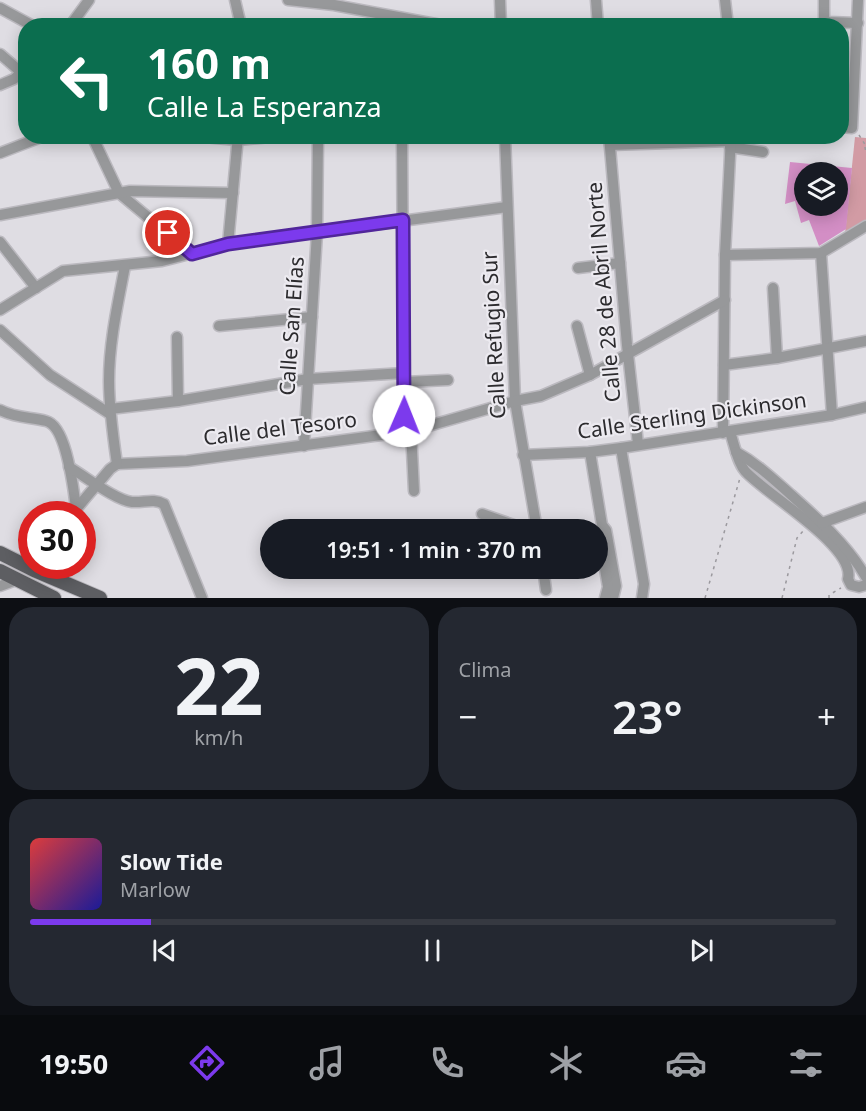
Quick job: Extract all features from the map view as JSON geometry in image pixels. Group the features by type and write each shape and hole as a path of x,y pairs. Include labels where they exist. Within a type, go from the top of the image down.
{"main road":[{"path":"0,553 18,560"},
{"path":"0,571 18,579"},
{"path":"19,579 54,598"},
{"path":"59,579 100,598"}],"street":[{"path":"76,18 89,0"},
{"path":"235,0 239,18"},
{"path":"288,0 363,5 388,18"},
{"path":"500,0 501,18"},
{"path":"596,0 597,18"},
{"path":"725,0 727,18"},
{"path":"824,0 824,18"},
{"path":"849,109 858,23 858,0"},
{"path":"0,8 18,18"},
{"path":"849,23 858,23"},
{"path":"0,54 18,67"},
{"path":"0,85 18,76"},
{"path":"0,153 23,144"},
{"path":"96,144 119,193 192,254"},
{"path":"228,244 237,144"},
{"name":"Calle San Elías","path":"304,446 317,233 318,144"},
{"path":"402,144 404,377 414,491"},
{"name":"Calle Refugio Sur","path":"505,144 516,401 535,519"},
{"name":"Calle 28 de Abril Norte","path":"609,144 638,444"},
{"path":"730,144 725,255 724,365 727,432 743,470 810,522 846,562 850,571 848,579 851,585 859,587 866,585"},
{"path":"737,144 763,152"},
{"path":"0,214 130,191 233,193"},
{"path":"0,310 63,272 125,266 192,254 228,244 507,207"},
{"path":"725,255 821,253 866,226"},
{"path":"0,242 36,288"},
{"path":"821,253 832,415"},
{"path":"578,268 620,263"},
{"path":"83,501 114,466 109,378 114,330 125,266"},
{"path":"773,288 777,358"},
{"name":"Calle del Tesoro","path":"114,466 187,461 408,432 541,396 591,375 628,352 725,300"},
{"path":"219,326 312,316"},
{"path":"577,326 591,375"},
{"path":"0,330 50,375 110,411 308,379 404,377 448,380"},
{"path":"177,337 178,401"},
{"path":"724,365 777,358 866,341"},
{"name":"Calle Sterling Dickinson","path":"523,455 621,448 832,415 866,407"},
{"path":"0,410 13,416 49,421 57,427 69,467 73,501"},
{"path":"621,448 644,584 642,598"},
{"path":"590,452 613,598"},
{"path":"736,452 753,461 822,523 861,567 866,577"},
{"path":"69,467 113,495 131,502 157,500 165,504 202,598"},
{"path":"822,523 866,507"},
{"path":"482,514 496,519"},
{"path":"0,586 19,579"},
{"path":"544,579 546,590"}],"path":[{"path":"849,129 861,136 866,146 866,154"},
{"path":"705,598 743,470"},
{"path":"782,598 797,538 810,522"},
{"path":"829,598 829,595 844,587 848,579"}],"shaded area":[{"path":"855,137 866,138 866,220 845,234"}],"building":[{"path":"790,162 794,162 794,201 785,204"},
{"path":"848,168 852,168 848,209"},
{"path":"799,216 847,216 846,229 819,246 809,220 801,223"}],"route":[{"path":"168,233 192,254 228,244 403,220 404,416"}]}
